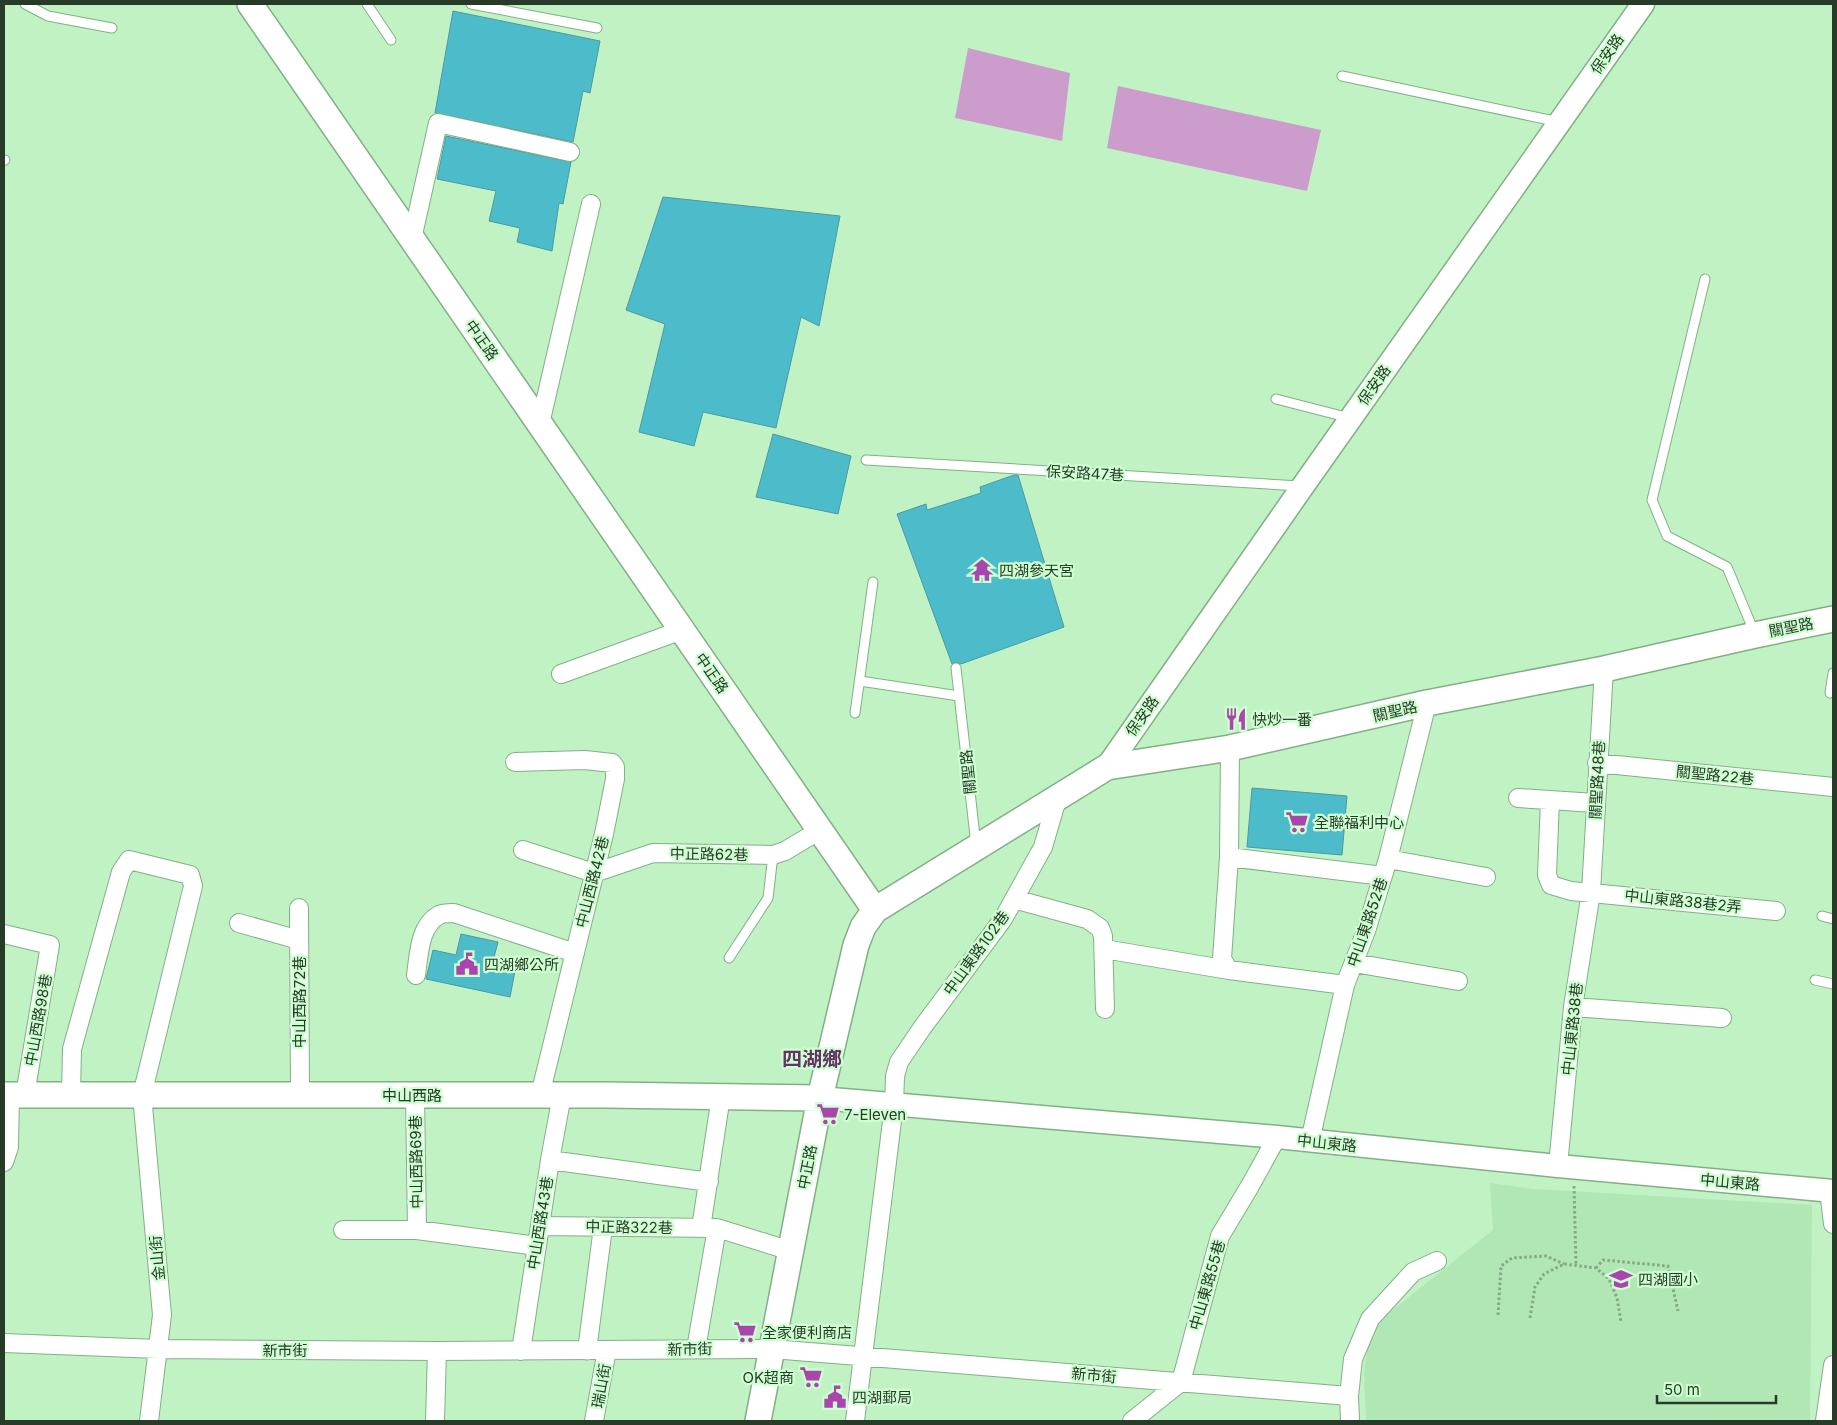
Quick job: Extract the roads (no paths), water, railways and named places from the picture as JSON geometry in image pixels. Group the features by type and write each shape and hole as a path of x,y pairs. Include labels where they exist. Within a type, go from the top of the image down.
{"main road":[{"name":"中正路","path":"251,5 875,910 863,927 856,945 820,1098 758,1421"},
{"name":"關聖路","path":"875,910 1107,766 1230,748 1427,703 1604,669 1755,634 1833,620"},
{"name":"中山西路","path":"13,1095 551,1095 820,1098"}],"street":[{"name":"保安路","path":"1107,766 1642,4"},
{"path":"412,239 438,123 570,152"},
{"path":"540,424 591,204"},
{"path":"561,674 682,630"},
{"name":"關聖路48巷","path":"1591,892 1597,763 1604,669"},
{"name":"中山東路52巷","path":"1310,1141 1344,985 1366,931 1385,868 1427,703"},
{"path":"1228,970 1222,959 1229,858 1230,748"},
{"name":"中山西路42巷","path":"515,762 604,762 612,763 615,767 615,779 575,953 551,1095"},
{"name":"關聖路22巷","path":"1597,763 1833,787"},
{"name":"中山東路102巷","path":"856,1421 862,1356 894,1105 895,1076 899,1062 904,1052 1002,919 1014,899 1044,847 1058,796"},
{"path":"1518,798 1595,803"},
{"name":"中山東路38巷2弄","path":"1550,800 1547,875 1551,885 1571,891 1776,911"},
{"name":"中正路62巷","path":"594,873 652,853 773,855 785,851 820,830"},
{"path":"523,850 594,873"},
{"path":"1229,858 1385,868 1486,877"},
{"name":"金山街","path":"71,1094 72,1049 121,872 129,860 190,875 193,886 142,1095 162,1315 149,1421"},
{"name":"中山東路38巷","path":"1558,1166 1573,1007 1591,892"},
{"path":"1014,899 1087,919 1100,928 1104,949 1105,1010"},
{"name":"中山西路72巷","path":"299,908 300,1095"},
{"path":"416,975 421,941 428,924 440,914 454,913 575,953"},
{"path":"239,923 299,940"},
{"name":"中山西路98巷","path":"4,934 50,944 13,1095 10,1147 4,1162"},
{"path":"1104,949 1228,970 1344,985"},
{"path":"1354,963 1458,981"},
{"path":"1573,1007 1722,1018"},
{"name":"中山西路69巷","path":"415,1095 417,1230"},
{"name":"中山西路43巷","path":"520,1351 550,1160 551,1095"},
{"path":"696,1349 709,1228 709,1182 721,1096"},
{"name":"中山東路","path":"820,1098 1310,1141 1831,1191"},
{"name":"中山東路55巷","path":"1181,1382 1220,1236 1277,1138"},
{"path":"550,1160 709,1182"},
{"path":"1831,1191 1833,1224"},
{"name":"中正路322巷","path":"540,1226 709,1228 791,1251"},
{"path":"587,1351 603,1227"},
{"name":"中山西路69巷","path":"343,1230 417,1230 536,1246"},
{"path":"1350,1421 1349,1396 1353,1359 1370,1319 1413,1272 1437,1261"},
{"name":"新市街","path":"4,1343 159,1349 437,1351 772,1349 1349,1396"},
{"name":"瑞山街","path":"594,1421 607,1350"},
{"path":"435,1421 437,1351"},
{"path":"1825,1421 1833,1365"},
{"path":"1134,1421 1181,1382"}],"lane":[{"path":"25,4 48,16 112,28"},
{"path":"367,4 391,40"},
{"path":"471,4 597,28"},
{"path":"1342,76 1559,122"},
{"path":"1705,278 1652,500 1667,536 1726,567 1755,634"},
{"path":"1276,399 1351,418"},
{"name":"保安路47巷","path":"866,460 1303,486"},
{"path":"855,713 873,582"},
{"name":"關聖路","path":"956,668 976,848"},
{"path":"1830,693 1833,673"},
{"path":"860,681 959,696"},
{"path":"729,958 768,898 773,855"},
{"path":"1822,916 1833,919"},
{"path":"1815,980 1833,984"}],"place":[{"name":"四湖參天宮","path":"982,570"},
{"name":"快炒一番","path":"1236,719"},
{"name":"全聯福利中心","path":"1297,822"},
{"name":"四湖鄉公所","path":"467,964"},
{"name":"7-Eleven","path":"828,1114"},
{"name":"四湖國小","path":"1621,1279"},
{"name":"全家便利商店","path":"745,1332"},
{"name":"OK超商","path":"811,1377"},
{"name":"四湖郵局","path":"835,1397"}],"district":[{"name":"四湖鄉","path":"812,1059"}]}
